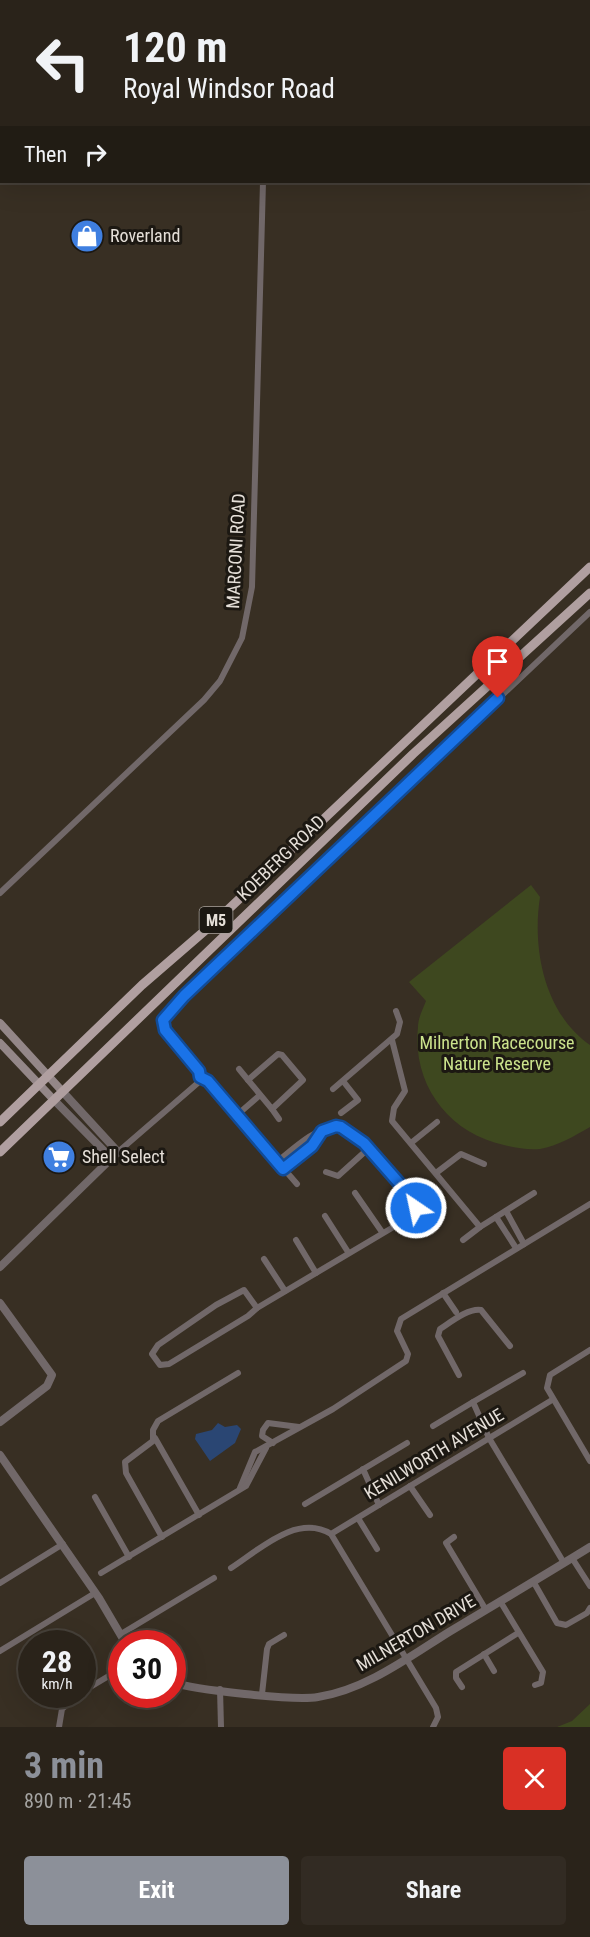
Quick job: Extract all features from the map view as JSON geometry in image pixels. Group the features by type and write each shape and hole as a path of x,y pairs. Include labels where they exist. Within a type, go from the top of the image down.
{"main road":[{"name":"KOEBERG ROAD","path":"0,1122 142,985 216,921 590,567"},
{"name":"KOEBERG ROAD","path":"0,1152 413,754 590,593"},
{"path":"0,1023 62,1091"},
{"path":"0,1043 53,1099"}],"street":[{"name":"MARCONI ROAD","path":"0,893 204,700 232,661 242,638 252,587 263,183"},
{"path":"0,1267 111,1158 197,1086 199,1071 165,1030 163,1026 165,1014 590,612"},
{"path":"333,1089 392,1040 399,1029 400,1022 396,1011"},
{"path":"392,1040 405,1091 394,1108 392,1121 480,1227"},
{"path":"248,1080 278,1054 300,1076 302,1084 272,1109"},
{"path":"239,1069 279,1119"},
{"path":"200,1077 208,1081 297,1184"},
{"path":"341,1113 358,1100 343,1081"},
{"path":"62,1091 118,1152"},
{"path":"237,1115 260,1095"},
{"path":"53,1099 111,1158"},
{"path":"411,1143 437,1122"},
{"path":"257,1308 244,1290 238,1291 153,1350 153,1359 160,1365 169,1364 348,1252 412,1216 416,1208 413,1199 369,1148 341,1127 336,1126 310,1136 277,1162"},
{"path":"283,1169 312,1146 322,1131"},
{"path":"326,1172 338,1176 369,1148"},
{"path":"436,1173 461,1154 484,1164"},
{"path":"464,1240 534,1192"},
{"path":"355,1193 382,1232"},
{"path":"101,1573 250,1482 267,1447 406,1361 408,1354 397,1331 401,1319 590,1204"},
{"path":"506,1211 524,1244"},
{"path":"325,1216 348,1252"},
{"path":"496,1217 516,1248"},
{"path":"296,1240 316,1272"},
{"path":"264,1259 285,1291"},
{"path":"443,1293 456,1312"},
{"path":"0,1303 52,1375 47,1386 0,1422"},
{"path":"459,1375 438,1336 440,1329 457,1318 479,1308 510,1346"},
{"path":"590,1350 550,1376 547,1388 590,1461"},
{"path":"199,1515 155,1438 153,1430 158,1421 238,1373"},
{"path":"433,1426 523,1373"},
{"name":"KENILWORTH AVENUE","path":"331,1534 552,1400"},
{"path":"473,1402 489,1438 564,1563"},
{"path":"274,1443 267,1442 262,1436 268,1423 300,1427"},
{"path":"155,1438 124,1465 162,1537"},
{"path":"305,1504 407,1443"},
{"path":"0,1455 63,1544 118,1630"},
{"path":"363,1469 379,1505"},
{"path":"410,1486 430,1515"},
{"path":"96,1497 129,1557"},
{"path":"358,1518 377,1549"},
{"path":"231,1568 292,1530 309,1526 322,1528 331,1534 438,1713 433,1727"},
{"path":"454,1537 446,1543 486,1610"},
{"path":"0,1582 63,1544"},
{"name":"MILNERTON DRIVE","path":"186,1684 309,1698 327,1695 369,1679 590,1547"},
{"path":"572,1558 590,1586"},
{"path":"128,1630 214,1578"},
{"path":"532,1581 557,1623 566,1625 587,1613 590,1608"},
{"path":"0,1651 95,1593"},
{"path":"500,1601 543,1672 541,1683 535,1685"},
{"path":"462,1686 456,1678 456,1672 518,1633"},
{"path":"262,1694 267,1649 269,1644 284,1635"},
{"path":"484,1654 494,1671"},
{"path":"220,1689 221,1727"},
{"path":"59,1727 63,1708"}],"green space":[{"name":"Milnerton Racecourse Nature Reserve","path":"531,885 540,897 538,937 540,958 552,998 574,1032 590,1045 590,1127 547,1148 526,1149 484,1139 466,1130 438,1103 421,1068 418,1048 418,1024 426,1001 409,982"},
{"path":"590,1704 590,1727 557,1727 572,1721"}],"water":[{"path":"218,1423 225,1427 237,1425 241,1429 235,1443 210,1461 195,1439 196,1434 212,1430"}],"place":[{"name":"Roverland","path":"87,236"},
{"name":"Shell Select","path":"59,1157"}],"route":[{"path":"416,1208 413,1199 369,1148 341,1127 336,1126 322,1131 312,1146 283,1169 208,1081 200,1077 199,1071 165,1030 163,1020 168,1011 498,698"}]}
